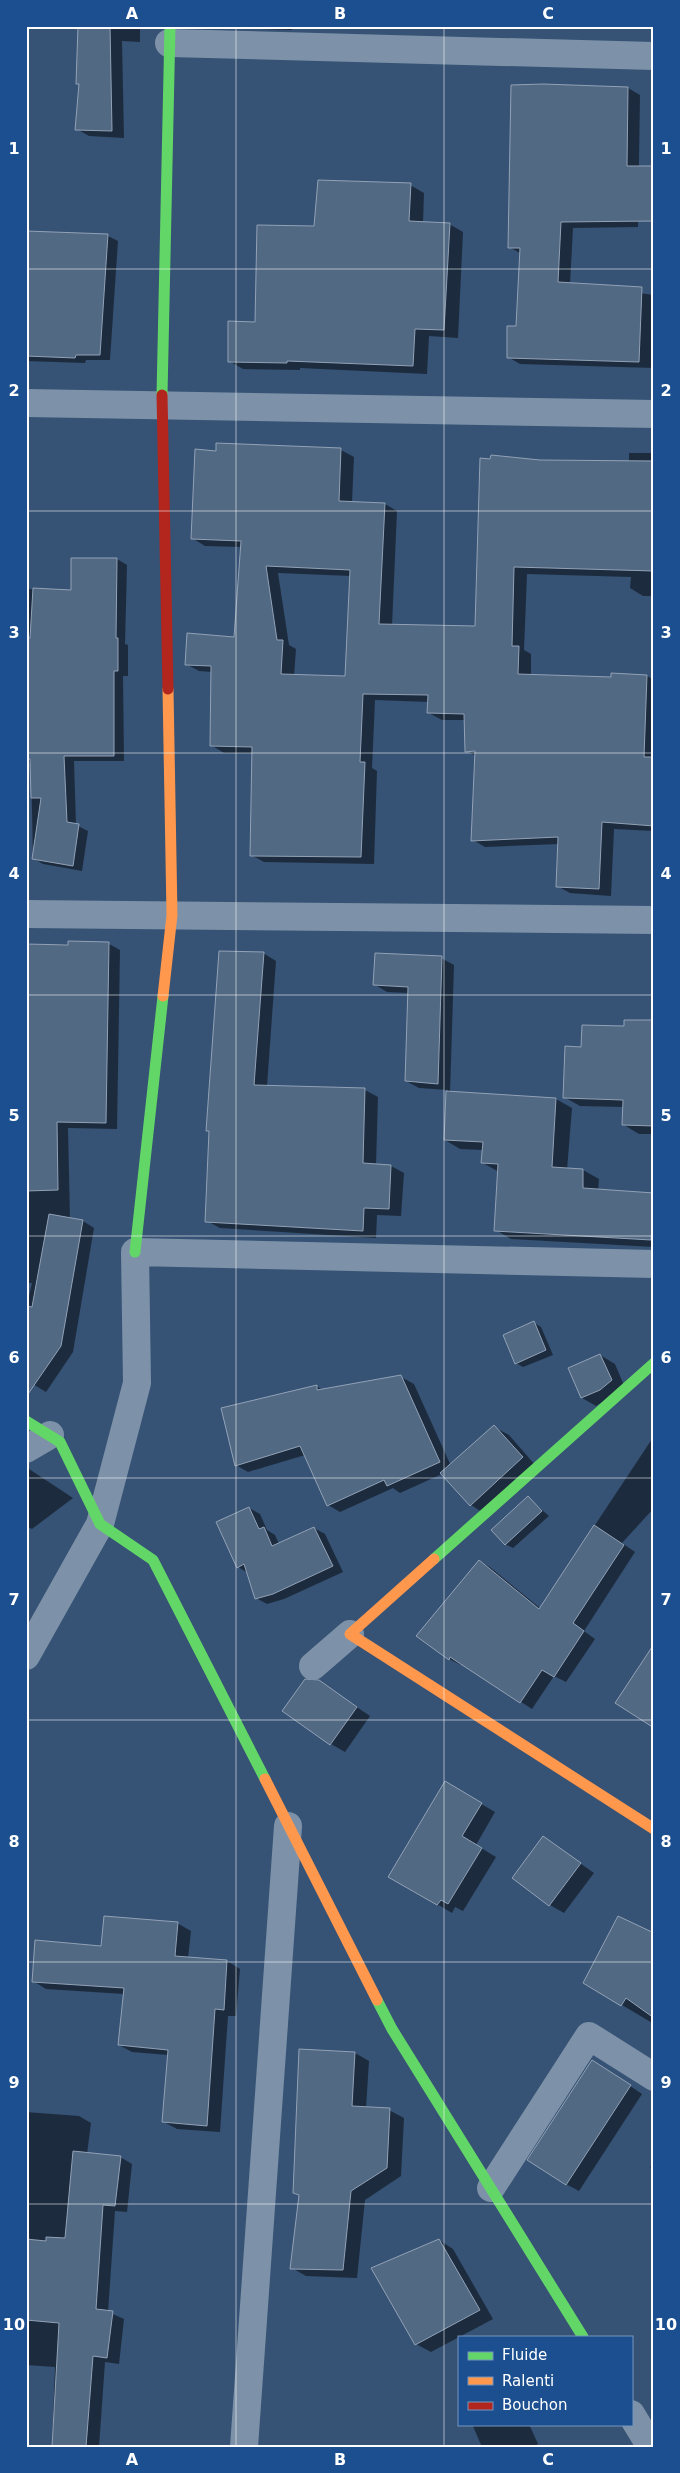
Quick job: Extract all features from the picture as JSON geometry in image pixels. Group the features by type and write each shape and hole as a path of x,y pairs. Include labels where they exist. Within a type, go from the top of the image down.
{"street":[{"path":"26,1656 100,1524 137,1383 135,1252 172,915 162,406 169,35 654,56"},
{"path":"26,403 654,414"},
{"path":"26,914 654,920"},
{"path":"135,1252 654,1264"},
{"path":"313,1666 654,1363"},
{"path":"26,1421 60,1442 100,1524 152,1560 392,2029 582,2336"},
{"path":"26,1449 50,1435"},
{"path":"350,1634 654,1829"},
{"path":"244,2447 288,1826"},
{"path":"491,2188 589,2036 654,2077"}],"building":[{"path":"78,26 110,26 112,131 75,130 79,84 76,84"},
{"path":"543,84 628,87 627,166 654,166 654,221 561,222 558,282 642,287 639,362 507,358 507,326 516,326 520,248 508,248 511,85"},
{"path":"318,180 411,183 409,221 450,223 444,330 415,329 413,366 287,361 287,363 228,362 228,321 255,322 257,225 314,226"},
{"path":"26,231 108,234 100,355 76,355 75,358 26,356"},
{"path":"216,443 341,448 339,501 385,503 379,624 475,626 480,458 490,459 491,455 540,460 654,461 654,571 514,567 512,646 519,646 518,674 611,677 611,673 647,675 644,757 654,757 654,826 602,822 599,889 556,887 558,837 471,841 475,751 465,752 464,714 427,713 428,695 363,694 360,762 365,762 361,857 250,856 252,747 210,746 211,666 185,665 187,633 234,637 241,541 191,539 195,449 216,451","holes":["266,566 350,570 345,676 281,674 283,640 277,640"]},
{"path":"71,558 117,558 116,638 118,638 118,671 114,671 114,756 64,756 67,822 79,824 73,866 32,859 41,798 31,798 30,759 26,759 26,638 30,638 33,588 71,590"},
{"path":"68,941 109,942 106,1123 57,1122 58,1190 26,1191 26,944 68,945"},
{"path":"219,951 264,952 254,1085 365,1088 363,1163 391,1165 389,1209 364,1208 363,1231 205,1222 209,1131 206,1131"},
{"path":"375,953 442,956 438,1084 405,1081 408,987 373,985"},
{"path":"624,1020 654,1020 654,1126 622,1125 623,1100 563,1098 565,1046 581,1047 582,1025 624,1026"},
{"path":"446,1091 556,1098 552,1167 583,1169 583,1188 654,1193 651,1240 494,1231 498,1164 481,1163 483,1142 444,1140"},
{"path":"49,1214 83,1220 61,1346 26,1397 26,1306 32,1307"},
{"path":"534,1321 546,1350 515,1364 503,1335"},
{"path":"600,1354 612,1380 600,1390 581,1398 568,1368"},
{"path":"401,1375 440,1462 387,1486 384,1480 327,1506 300,1446 235,1466 221,1408 317,1385 317,1390"},
{"path":"494,1425 523,1457 470,1506 440,1473"},
{"path":"528,1496 542,1511 505,1545 491,1530"},
{"path":"249,1507 259,1529 264,1527 272,1546 314,1527 333,1566 273,1594 255,1599 244,1564 237,1568 216,1522"},
{"path":"594,1525 624,1545 573,1623 584,1631 554,1677 542,1670 520,1703 450,1657 449,1660 416,1636 479,1560 539,1609"},
{"path":"654,1644 654,1728 615,1703"},
{"path":"305,1679 319,1680 357,1707 330,1745 282,1711"},
{"path":"445,1781 482,1803 462,1836 482,1848 448,1904 441,1900 437,1905 388,1877"},
{"path":"543,1836 581,1863 549,1906 512,1878"},
{"path":"104,1916 178,1922 175,1956 227,1960 224,2010 215,2009 207,2126 162,2122 168,2050 118,2045 124,1988 32,1982 35,1940 101,1946"},
{"path":"618,1916 654,1933 654,2018 626,1998 621,2006 583,1983"},
{"path":"299,2049 355,2052 352,2106 390,2108 387,2168 351,2191 343,2270 290,2269 299,2195 293,2193"},
{"path":"592,2060 631,2085 566,2185 527,2160"},
{"path":"73,2151 121,2156 115,2206 103,2205 96,2309 113,2311 107,2358 93,2356 86,2447 52,2447 59,2323 26,2320 26,2239 46,2241 46,2237 65,2238"},
{"path":"439,2239 480,2310 415,2345 371,2268"}],"traffic: fast":[{"path":"162,395 170,26"},
{"path":"135,1252 163,996"},
{"path":"434,1559 654,1363"},
{"path":"26,1421 60,1442 100,1524 153,1560 265,1779"},
{"path":"377,2000 392,2029 582,2336"}],"traffic: slow":[{"path":"163,996 172,915 168,689"},
{"path":"434,1559 350,1634 654,1829"},
{"path":"265,1779 377,2000"}],"traffic: jam":[{"path":"162,395 168,689"}]}
